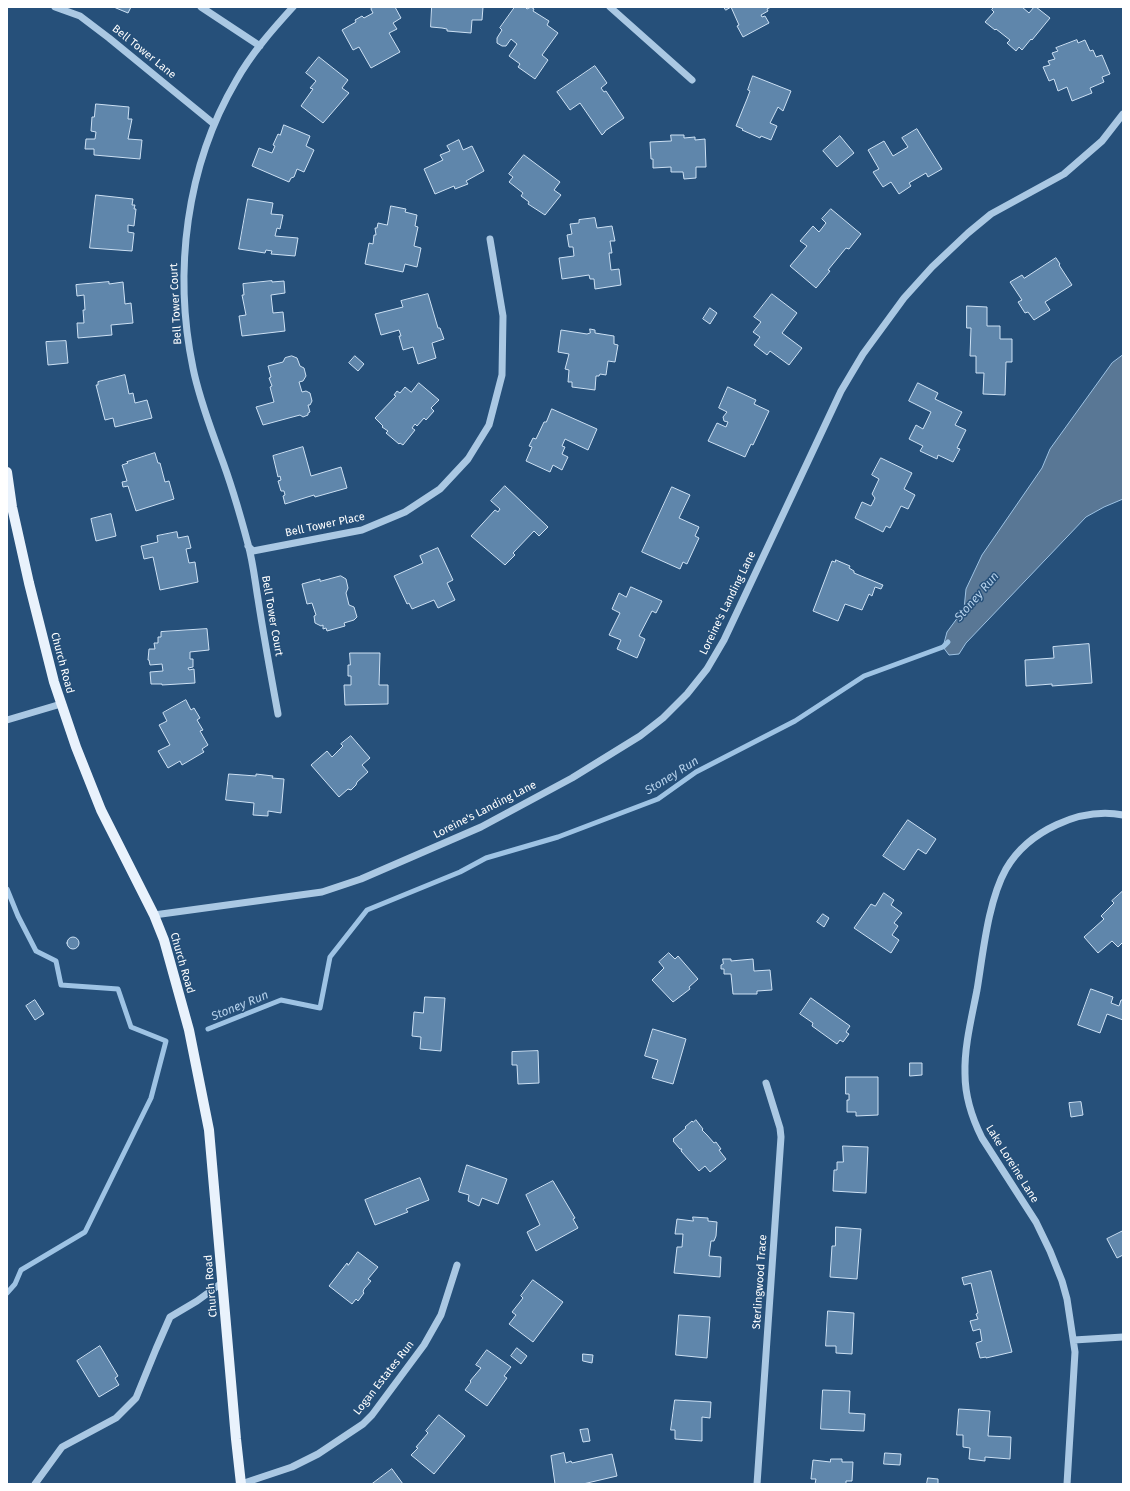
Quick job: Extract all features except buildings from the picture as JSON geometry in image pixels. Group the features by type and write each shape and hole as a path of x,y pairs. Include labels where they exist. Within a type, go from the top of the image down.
{"main road":[{"name":"Church Road","path":"7,472 12,507 29,582 61,704 101,810 154,915 164,940 189,1030 209,1130 241,1484"}],"street":[{"name":"Bell Tower Lane","path":"55,7 80,16 214,124"},
{"path":"201,7 260,46"},
{"name":"Bell Tower Court","path":"278,714 248,546 221,456 203,406 193,368 186,329 183,274 187,228 197,173 214,124 235,81 267,36 293,7"},
{"path":"610,7 692,80"},
{"name":"Loreine's Landing Lane","path":"154,915 322,892 361,878 480,827 572,778 640,736 662,718 687,694 707,669 724,640 841,391 863,354 904,298 932,267 968,233 991,214 1064,174 1102,141 1123,114"},
{"name":"Bell Tower Place","path":"248,546 254,550 362,530 405,512 440,489 468,460 489,425 502,375 503,316 490,239"},
{"path":"7,720 61,704"},
{"name":"Lake Loreine Lane","path":"1067,1484 1075,1352 1062,1281 1036,1222 976,1127 966,1092 965,1073 969,1033 986,933 995,894 1006,869 1028,843 1046,830 1065,821 1084,816 1111,813 1123,815"},
{"name":"Sterlingwood Trace","path":"757,1484 781,1137 780,1128 766,1083"},
{"name":"Logan Estates Run","path":"241,1484 292,1467 318,1454 363,1424 424,1345 441,1315 457,1265"},
{"path":"35,1484 62,1447 116,1418 136,1398 170,1317 198,1301 223,1282"},
{"path":"1074,1340 1123,1337"}],"water":[{"path":"1123,355 1123,499 1086,517 966,643 959,654 949,655 943,647 947,632 964,609 966,589 982,555 1042,468 1050,449 1112,363"}],"waterway":[{"name":"Stoney Run","path":"208,1029 281,1000 320,1008 330,957 367,910 460,872 486,858 558,837 658,799 696,772 795,721 864,676 943,647 948,642"},
{"name":"Stoney Run","path":"7,889 18,916 36,951 56,961 61,985 118,989 131,1027 166,1041 151,1098 85,1232 21,1270 15,1284 7,1293"}]}
